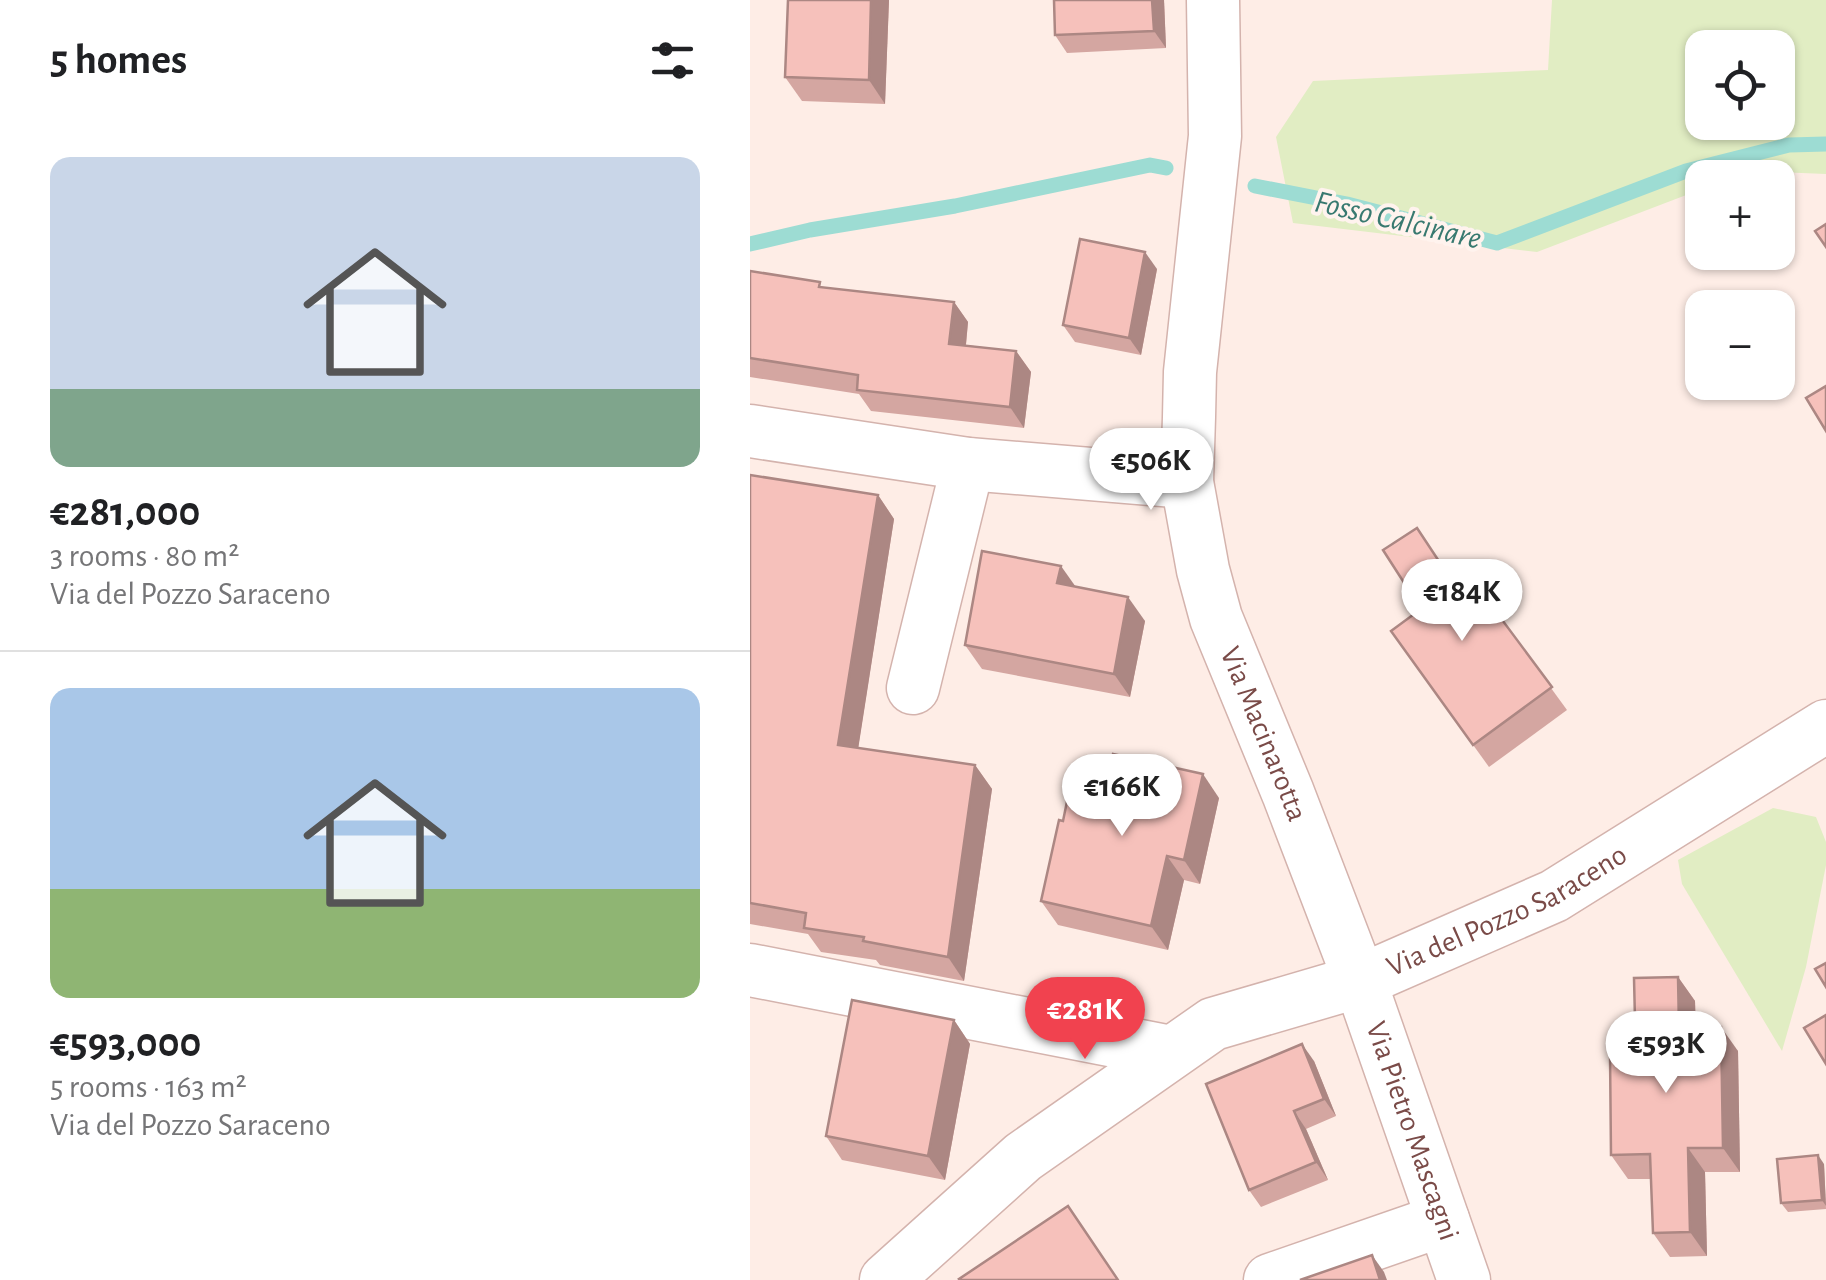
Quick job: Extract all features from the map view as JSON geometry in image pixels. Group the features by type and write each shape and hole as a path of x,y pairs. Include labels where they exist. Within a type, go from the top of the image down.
{"street":[{"name":"Via Macinarotta","path":"1213,0 1215,136 1190,372 1188,482 1203,570 1216,618 1360,981"},
{"path":"750,431 968,464 1188,482"},
{"path":"913,688 968,464"},
{"name":"Via del Pozzo Saraceno","path":"886,1280 1022,1156 1213,1024 1360,981 1554,896 1826,726"},
{"path":"750,970 1171,1052"},
{"name":"Via Pietro Mascagni","path":"1360,981 1464,1280"},
{"path":"1270,1280 1444,1220"}],"green space":[{"path":"1552,0 1826,0 1826,174 1795,173 1795,160 1685,160 1685,195 1537,252 1293,223 1276,137 1313,81 1548,70"},
{"path":"1773,808 1816,817 1826,842 1826,865 1806,967 1782,1051 1682,884 1678,860"}],"building":[{"path":"788,0 871,0 869,80 785,77"},
{"path":"1054,0 1152,0 1154,31 1055,35"},
{"path":"1826,224 1826,247 1815,231"},
{"path":"1080,239 1145,252 1129,338 1063,325"},
{"path":"750,271 820,282 819,287 954,302 949,344 1016,351 1010,407 857,390 858,375 750,358"},
{"path":"1826,386 1826,431 1806,398"},
{"path":"750,475 878,495 838,745 975,765 948,957 863,941 864,937 804,928 806,913 750,903"},
{"path":"1417,528 1454,584 1468,574 1552,687 1473,745 1391,631 1421,609 1383,550"},
{"path":"982,551 1061,566 1057,583 1128,597 1114,674 965,645"},
{"path":"1113,754 1203,774 1184,860 1167,856 1151,926 1041,901 1071,782 1105,789"},
{"path":"1826,963 1826,987 1815,969"},
{"path":"1678,977 1679,1028 1721,1027 1723,1148 1688,1148 1690,1232 1653,1233 1650,1154 1611,1155 1610,1053 1623,1053 1622,1021 1635,1020 1634,978"},
{"path":"852,1000 954,1020 928,1156 826,1136"},
{"path":"1826,1015 1826,1064 1804,1028"},
{"path":"1302,1044 1324,1099 1294,1111 1316,1162 1249,1190 1206,1084"},
{"path":"1818,1155 1822,1200 1781,1203 1777,1159"},
{"path":"1068,1206 1118,1280 959,1279"},
{"path":"1372,1255 1380,1280 1300,1280"}],"waterway":[{"name":"Fosso Calcinare","path":"1255,186 1347,204 1497,243 1686,171 1789,145 1826,144"},
{"name":"Fosso Calcinare","path":"750,244 1150,165 1166,168"}]}
